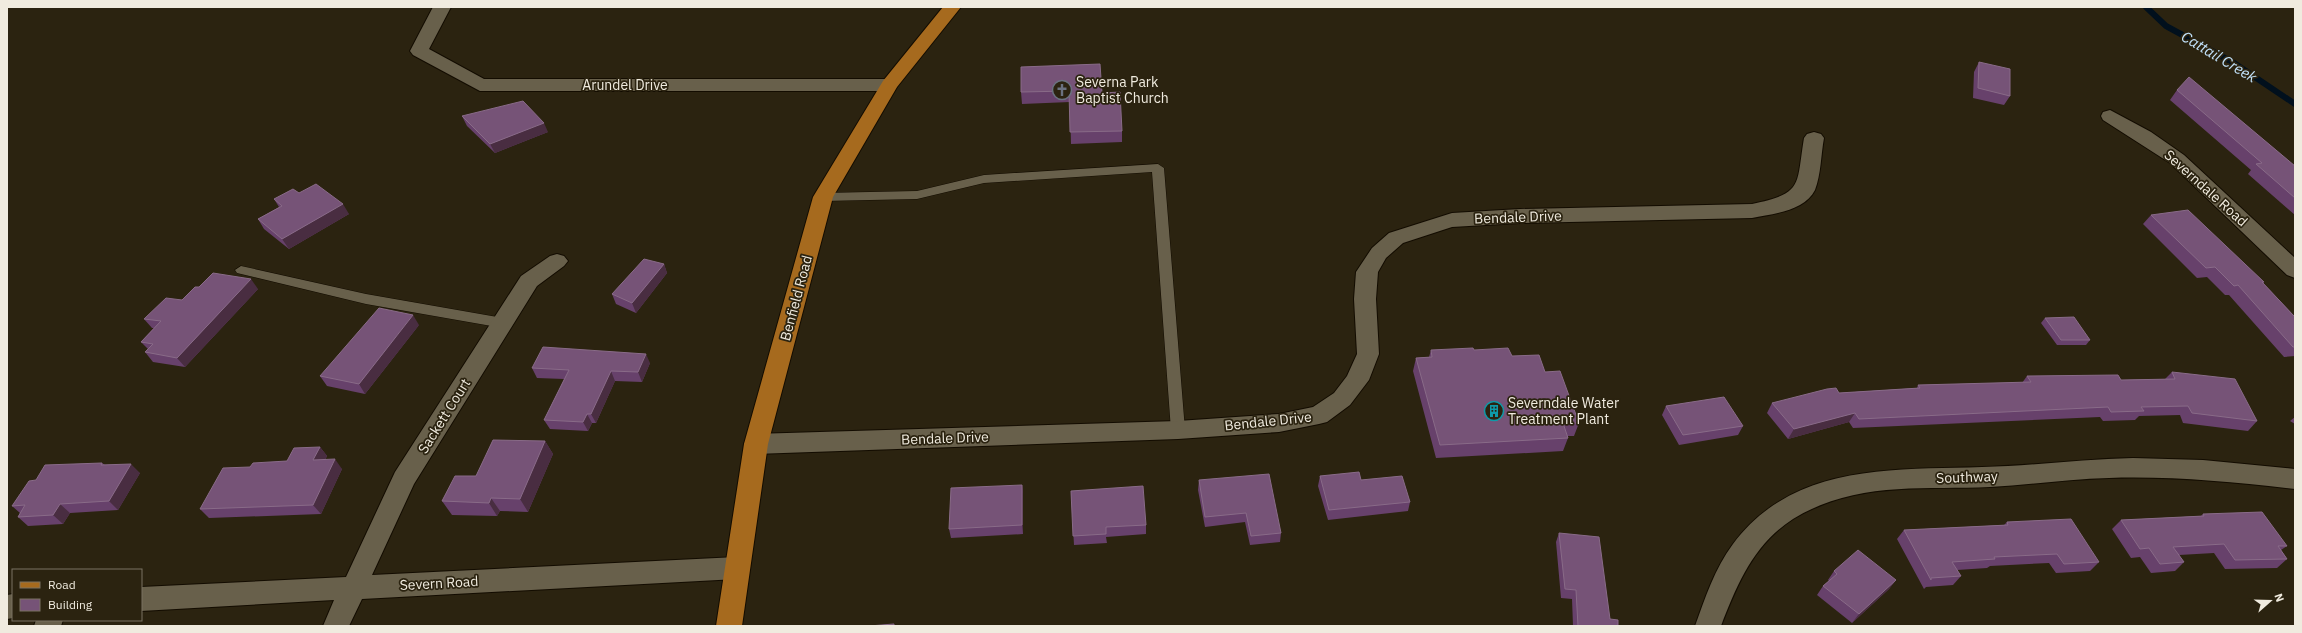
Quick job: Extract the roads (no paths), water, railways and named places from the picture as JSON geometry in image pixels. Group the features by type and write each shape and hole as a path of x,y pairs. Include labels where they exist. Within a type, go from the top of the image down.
{"main road":[{"name":"Benfield Road","path":"729,626 756,444 823,197 889,86 952,7"}],"street":[{"name":"Arundel Drive","path":"442,7 419,51 480,85 889,86"},
{"name":"Severndale Road","path":"2110,116 2144,136 2176,159 2295,270"},
{"name":"Bendale Drive","path":"756,444 1178,430 1279,423 1319,415 1342,399 1357,380 1368,354 1365,299 1368,272 1379,253 1396,238 1423,228 1452,220 1520,216 1752,211 1776,206 1793,200 1805,189 1814,138"},
{"name":"Sackett Court","path":"336,626 404,479 529,281 557,261"},
{"name":"Southway","path":"1708,626 1737,557 1754,536 1769,523 1803,501 1851,484 1885,480 1992,477 2110,468 2198,470 2295,479"},
{"name":"Severn Road","path":"142,599 737,568"}],"lane":[{"path":"823,197 917,195 984,179 1158,168 1178,430"},
{"path":"241,270 366,299 503,323"}],"waterway":[{"name":"Cattail Creek","path":"2146,7 2166,26 2234,63 2295,104"}],"place":[{"name":"Severna Park Baptist Church","path":"1062,90"},
{"name":"Severndale Water Treatment Plant","path":"1494,411"}]}
